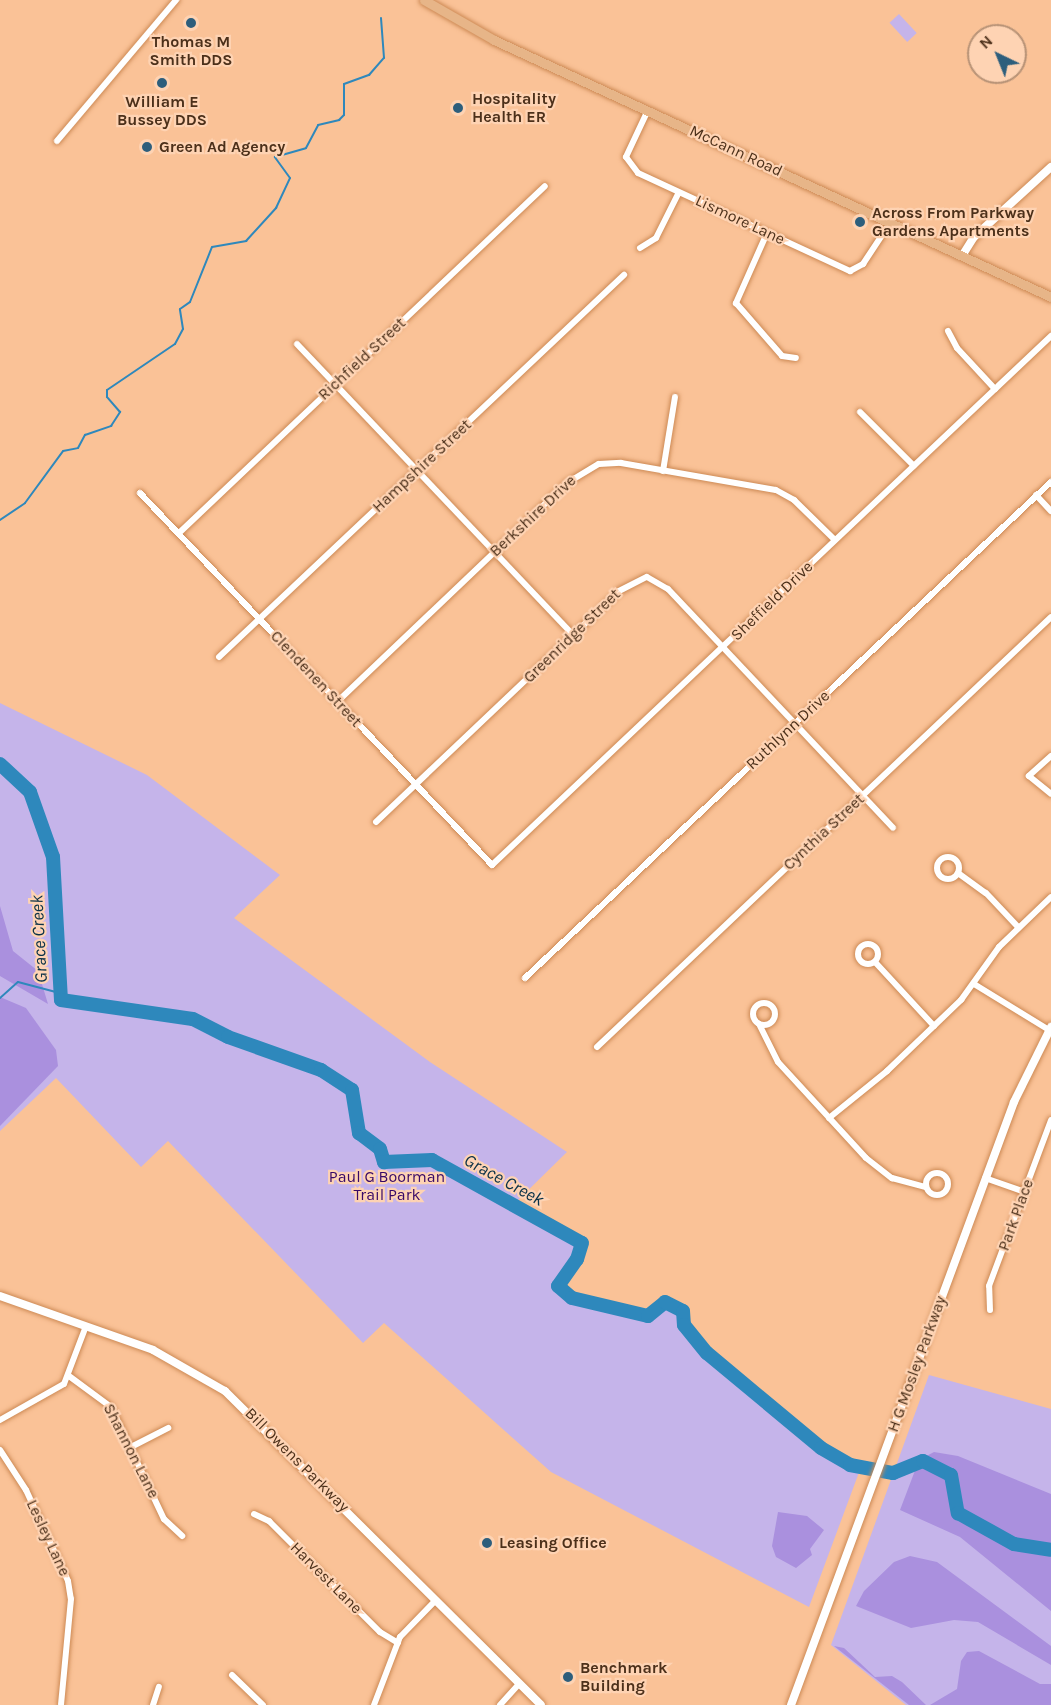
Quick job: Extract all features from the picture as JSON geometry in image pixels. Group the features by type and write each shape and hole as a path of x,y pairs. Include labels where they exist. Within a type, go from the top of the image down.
{"main road":[{"name":"McCann Road","path":"424,0 494,40 1051,297"},
{"path":"962,256 974,237 1051,167"},
{"name":"H G Mosley Parkway","path":"791,1705 1014,1102 1050,1028"},
{"name":"Bill Owens Parkway","path":"0,1296 179,1361 225,1391 518,1685 541,1705"}],"street":[{"path":"57,141 176,0"},
{"name":"Lismore Lane","path":"648,110 626,162 679,192 853,271 874,251 890,223"},
{"name":"Richfield Street","path":"178,533 545,186"},
{"path":"640,248 658,236 679,192"},
{"path":"767,233 736,303 782,356 796,358"},
{"name":"Hampshire Street","path":"219,657 624,275"},
{"path":"948,331 957,348 995,389"},
{"name":"Sheffield Drive","path":"492,865 1051,336"},
{"path":"297,344 573,635"},
{"path":"663,471 675,397"},
{"path":"860,412 914,466"},
{"name":"Berkshire Drive","path":"337,702 567,483 595,465 621,463 780,492 835,540"},
{"name":"Ruthlynn Drive","path":"525,978 1051,482"},
{"name":"Clendenen Street","path":"140,493 492,865"},
{"path":"1036,495 1051,511"},
{"name":"Greenridge Street","path":"375,822 624,586 647,577 663,584 893,828"},
{"name":"Cynthia Street","path":"597,1047 1051,617"},
{"path":"1051,756 1029,776 1051,794"},
{"path":"958,873 993,898 1018,927"},
{"path":"829,1118 934,1026 974,984 1018,927 1051,897"},
{"path":"875,962 934,1026"},
{"path":"974,984 1050,1028"},
{"path":"759,1024 778,1062 879,1170 912,1186 926,1187"},
{"name":"Park Place","path":"990,1310 988,1291 1051,1120"},
{"path":"986,1178 1025,1192"},
{"path":"0,1420 55,1392 69,1376 86,1326"},
{"name":"Shannon Lane","path":"69,1376 108,1402 164,1519 182,1536"},
{"path":"131,1447 168,1428"},
{"name":"Lesley Lane","path":"0,1450 26,1490 68,1581 71,1599 61,1705"},
{"name":"Harvest Lane","path":"254,1514 269,1521 380,1632 398,1643"},
{"path":"374,1705 398,1643 435,1601"},
{"path":"232,1675 264,1705"},
{"path":"500,1705 518,1685"},
{"path":"153,1705 159,1687"}],"green space":[{"path":"899,14 917,33 907,42 889,23"},
{"name":"Paul G Boorman Trail Park","path":"0,703 147,775 280,875 234,918 430,1062 567,1152 514,1204 582,1243 577,1259 558,1286 572,1298 647,1316 665,1302 683,1311 684,1325 707,1353 821,1448 861,1467 809,1607 551,1472 384,1323 363,1343 168,1141 141,1167 56,1078 0,1131"},
{"path":"929,1375 1051,1409 1051,1705 906,1705 831,1645"}],"shaded area":[{"path":"0,906 13,951 38,971 48,1004 0,976"},
{"path":"0,997 26,1008 56,1050 58,1066 0,1126"},
{"path":"934,1452 958,1456 1051,1494 1051,1611 960,1537 900,1510 919,1460"},
{"path":"778,1512 807,1516 824,1530 810,1549 812,1555 796,1568 776,1557 772,1546"},
{"path":"910,1556 937,1562 1051,1646 1051,1665 978,1622 954,1620 911,1628 856,1606 864,1591 894,1562"},
{"path":"834,1646 844,1648 875,1677 892,1676 902,1682 926,1705 909,1705"},
{"path":"979,1651 1040,1684 1051,1684 1051,1705 930,1705 957,1689 961,1661 967,1652"}],"waterway":[{"path":"0,520 25,503 63,451 78,448 85,435 111,426 120,412 107,397 107,390 175,344 183,329 180,309 190,302 212,247 246,241 276,208 290,178 275,157 306,148 318,125 339,120 344,115 344,84 369,75 384,58 381,18"},
{"name":"Grace Creek","path":"0,764 30,792 53,857 61,1000 193,1019 228,1037 321,1070 352,1090 359,1133 380,1149 384,1162 432,1160 582,1243 577,1259 558,1286 572,1298 648,1316 665,1302 683,1311 684,1325 707,1353 821,1448 850,1465 893,1473 923,1461 951,1475 958,1513 1014,1544 1051,1550"},
{"path":"0,998 18,982 60,993"}],"place":[{"name":"Thomas M Smith DDS","path":"191,23"},
{"name":"William E Bussey DDS","path":"162,83"},
{"name":"Hospitality Health ER","path":"458,108"},
{"name":"Green Ad Agency","path":"147,147"},
{"name":"Across From Parkway Gardens Apartments","path":"860,222"},
{"name":"Leasing Office","path":"487,1543"},
{"name":"Benchmark Building","path":"568,1677"}]}
